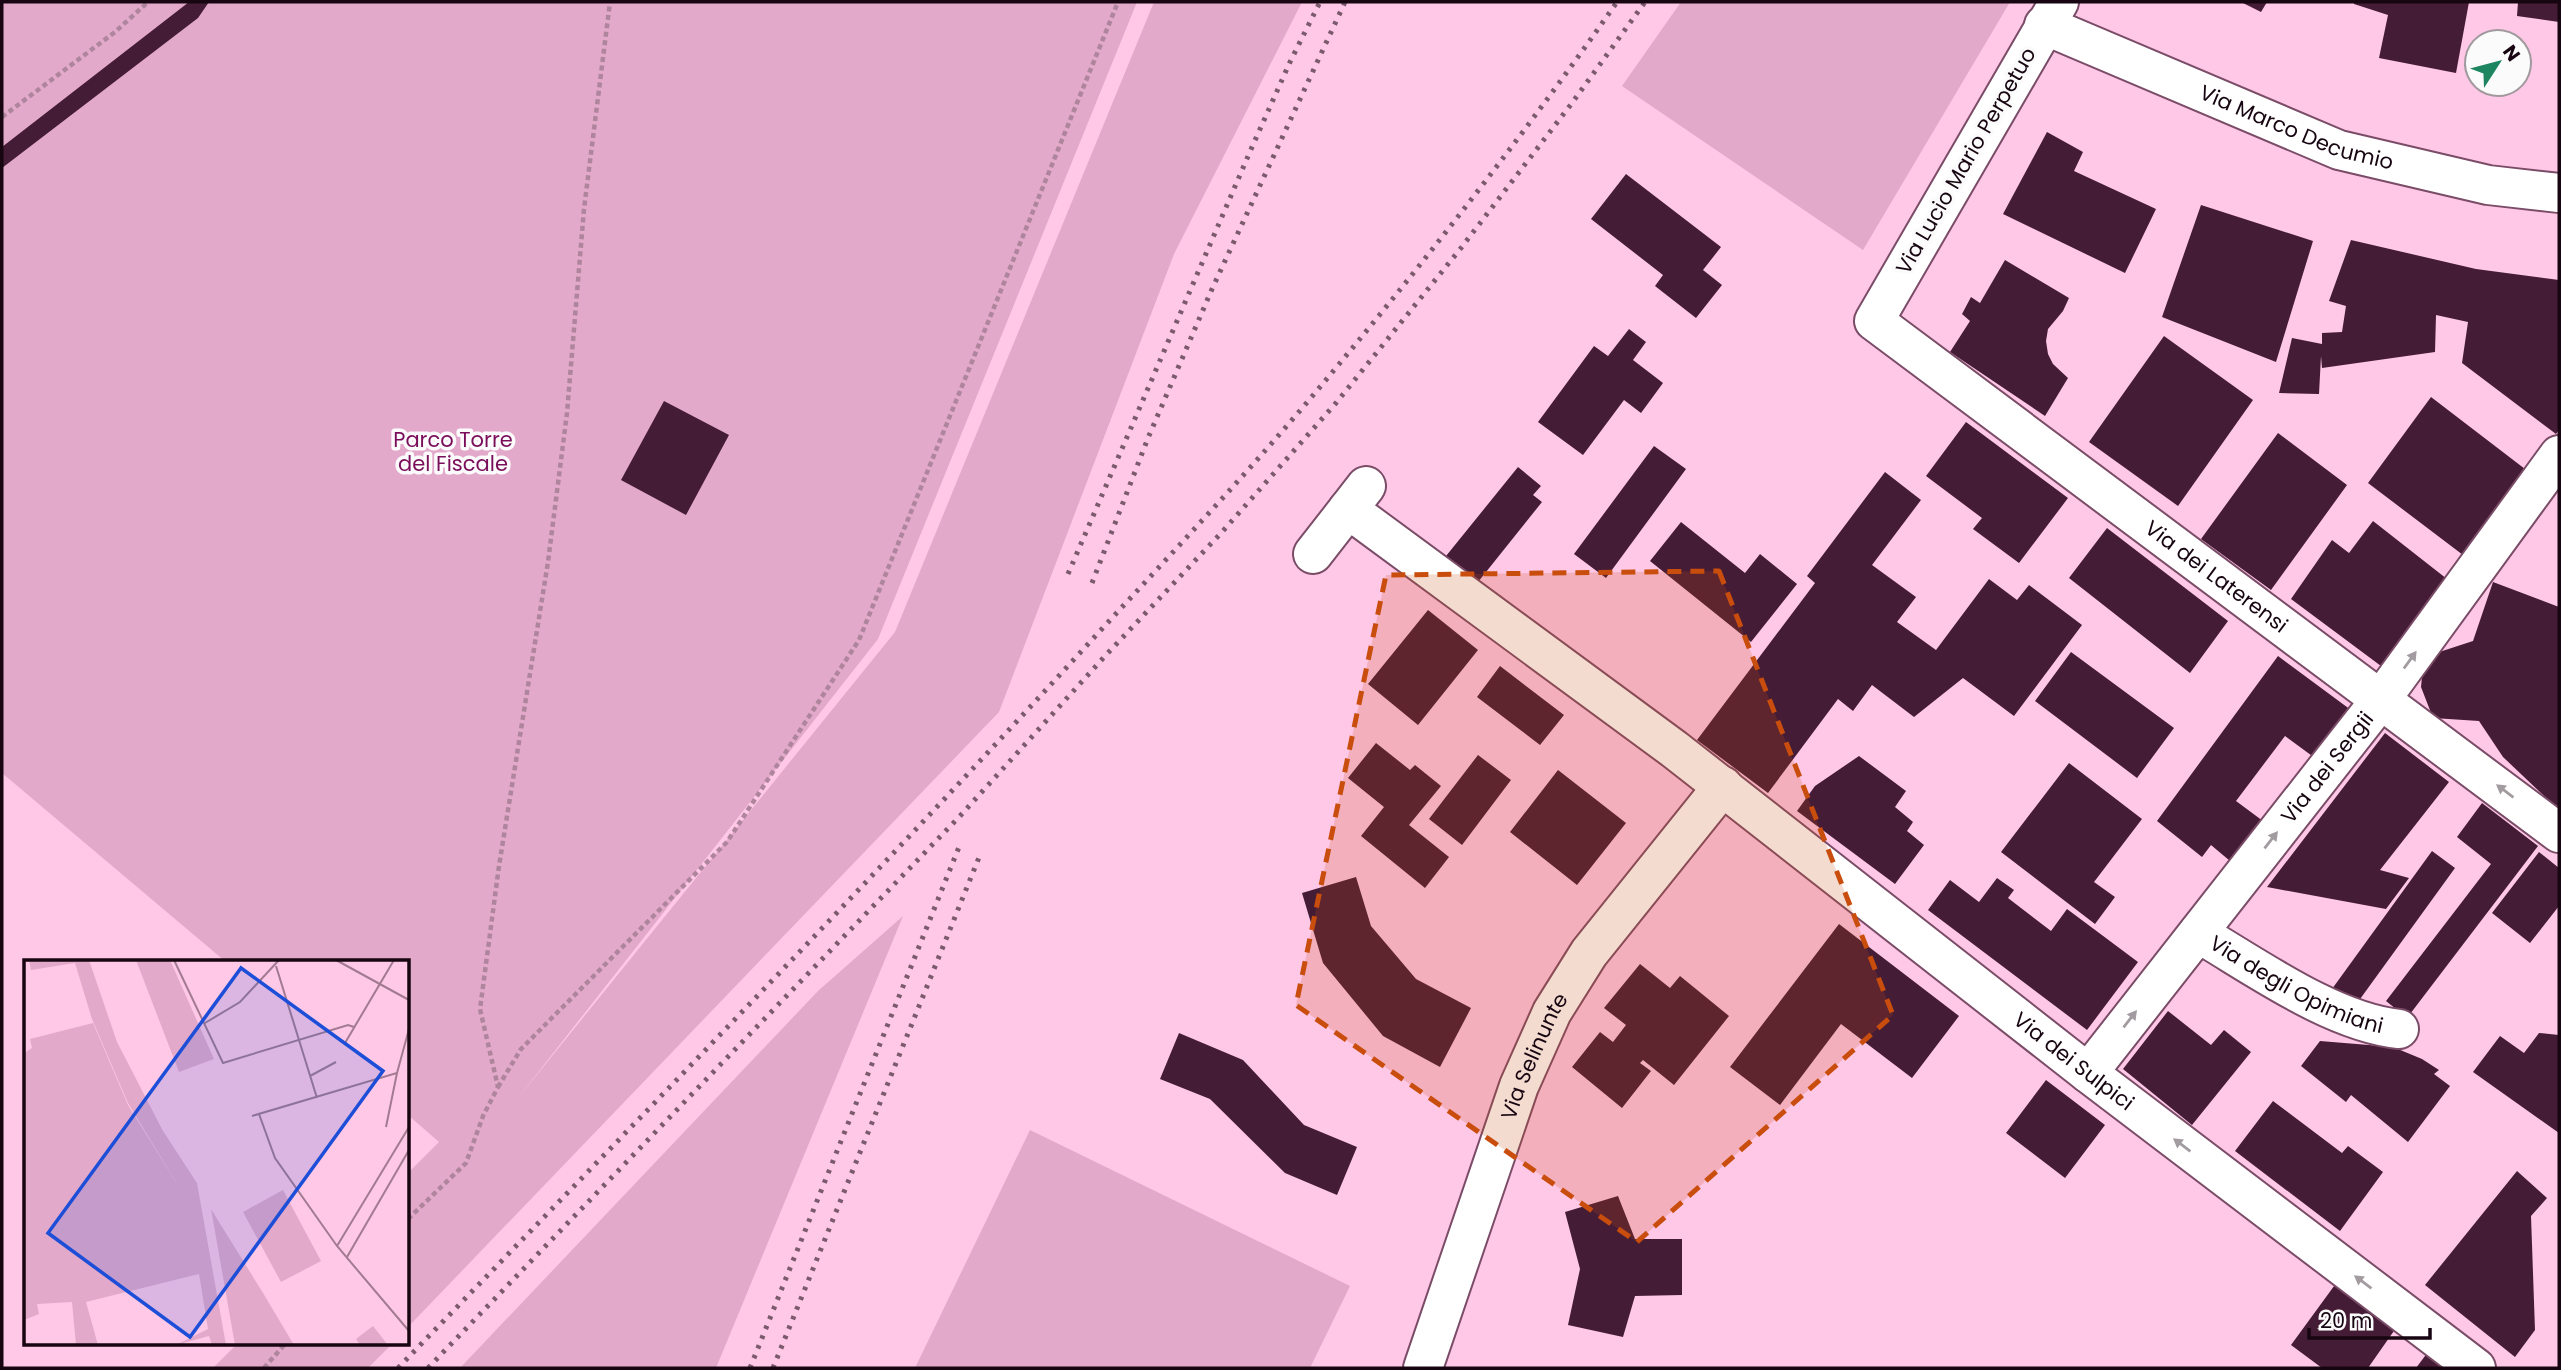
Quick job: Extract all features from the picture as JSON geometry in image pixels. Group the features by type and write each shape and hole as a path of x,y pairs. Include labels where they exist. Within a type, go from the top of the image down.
{"street":[{"name":"Via Marco Decumio","path":"2051,13 2339,150 2488,185 2559,193"},
{"name":"Via Lucio Mario Perpetuo","path":"1874,321 2051,13"},
{"name":"Via dei Laterensi","path":"1874,321 2559,832"},
{"name":"Via dei Sergii","path":"2088,1073 2382,698 2559,455"},
{"name":"Via dei Sulpici","path":"1313,554 1357,497 2088,1073 2476,1368"},
{"name":"Via Selinunte","path":"1423,1368 1519,1086 1552,1012 1590,953 1723,786"},
{"name":"Via degli Opimiani","path":"2198,933 2332,1010 2370,1024 2399,1029"}],"path":[{"path":"2,117 114,32 148,2"},
{"path":"498,1087 480,1009 499,866 548,562 567,413 584,209 610,2"},
{"path":"410,1217 466,1163 483,1116 521,1049 727,842 859,640 1118,2"},
{"path":"264,1368 283,1346"}],"highlighted area":[{"path":"1719,571 1893,1015 1637,1242 1296,1005 1386,575"}],"green space":[{"name":"Parco Torre del Fiscale","path":"2,2 1137,2 878,639 518,1098 895,632 1154,2 1302,2 1174,254 999,712 410,1325 410,1171 439,1142 410,1117 410,960 224,960 2,773"},
{"path":"1681,2 2010,2 1863,250 1622,86"},
{"path":"903,916 716,1368 460,1368 818,991"},
{"path":"1030,1130 1350,1286 1310,1368 915,1368"},
{"path":"235,1346 390,1346 368,1368 213,1368"}],"building":[{"path":"189,2 209,2 198,18 2,168 2,147"},
{"path":"2241,2 2267,2 2261,12"},
{"path":"2469,2 2456,73 2379,58 2388,15 2354,4"},
{"path":"2518,2 2559,2 2559,22 2517,16"},
{"path":"2047,132 2083,152 2074,171 2156,209 2125,273 2003,214"},
{"path":"1626,174 1721,247 1703,270 1722,285 1696,318 1655,286 1663,275 1591,219"},
{"path":"2201,205 2313,241 2276,362 2162,317"},
{"path":"2351,240 2476,269 2559,280 2559,430 2556,434 2462,363 2468,322 2436,315 2435,352 2322,368 2321,356 2319,394 2279,393 2292,338 2322,344 2322,333 2342,332 2346,306 2329,301"},
{"path":"2005,260 2069,298 2063,311 2048,329 2046,341 2053,364 2068,378 2045,416 1950,352 1970,321 1962,314 1971,297 1980,303"},
{"path":"1629,329 1646,342 1633,360 1663,383 1641,413 1624,400 1583,455 1538,422 1594,346 1608,356"},
{"path":"2164,336 2253,400 2178,506 2089,442"},
{"path":"2431,397 2525,469 2463,555 2368,483"},
{"path":"664,401 729,435 686,515 621,480"},
{"path":"1966,422 2068,498 2019,563 1973,529 1982,518 1926,476"},
{"path":"2278,433 2347,485 2271,590 2201,539"},
{"path":"1654,446 1686,469 1606,578 1574,554"},
{"path":"1518,467 1541,486 1533,495 1542,502 1474,587 1442,561"},
{"path":"1885,472 1921,500 1872,565 1916,597 1897,622 1936,650 1989,579 2017,600 2029,585 2082,625 2014,716 1963,678 1914,717 1872,685 1853,711 1838,699 1768,793 1697,740 1815,583 1807,576"},
{"path":"2373,521 2447,579 2381,666 2291,599 2332,540 2349,553"},
{"path":"1681,522 1745,573 1760,554 1797,584 1751,642 1650,561"},
{"path":"2107,528 2228,621 2190,673 2069,578"},
{"path":"2493,582 2559,607 2559,810 2503,757 2479,721 2433,718 2421,687 2424,657 2473,641"},
{"path":"1428,610 1478,650 1418,725 1368,684"},
{"path":"2071,652 2174,728 2137,778 2035,701"},
{"path":"2278,656 2355,713 2319,761 2285,736 2236,801 2267,824 2236,866 2211,845 2202,857 2157,821"},
{"path":"1500,666 1564,715 1540,745 1477,697"},
{"path":"2385,733 2449,782 2380,870 2409,878 2386,909 2267,887"},
{"path":"1376,743 1410,770 1415,765 1441,786 1409,825 1449,857 1425,888 1361,836 1384,807 1348,778"},
{"path":"1478,755 1511,780 1462,845 1429,819"},
{"path":"1859,756 1906,791 1895,807 1913,822 1907,831 1924,845 1895,884 1797,811 1815,786"},
{"path":"2069,763 2142,819 2094,882 2115,897 2095,924 2001,852"},
{"path":"1558,770 1626,823 1577,885 1510,832"},
{"path":"2482,803 2538,846 2407,1018 2386,1001 2491,864 2457,837"},
{"path":"2432,851 2455,868 2355,1006 2332,989"},
{"path":"2539,852 2559,868 2559,906 2530,943 2492,913"},
{"path":"1356,877 1371,926 1416,979 1471,1008 1440,1067 1383,1036 1323,963 1302,893"},
{"path":"1997,878 2014,890 2008,898 2051,931 2067,909 2138,962 2087,1030 1928,910 1950,880 1979,902"},
{"path":"1839,924 1959,1016 1912,1078 1841,1024 1780,1105 1730,1067"},
{"path":"1640,964 1670,988 1680,976 1729,1016 1674,1085 1643,1060 1640,1063 1651,1071 1622,1108 1572,1067 1600,1032 1613,1042 1626,1025 1604,1008"},
{"path":"2168,1011 2211,1045 2224,1030 2251,1052 2192,1125 2123,1069"},
{"path":"1179,1033 1243,1060 1304,1125 1357,1147 1337,1195 1285,1173 1210,1099 1160,1079"},
{"path":"2539,1033 2559,1035 2559,1133 2473,1072 2500,1036 2524,1053"},
{"path":"2320,1041 2393,1047 2422,1059 2439,1070 2434,1074 2450,1086 2408,1142 2351,1095 2346,1102 2301,1066"},
{"path":"2046,1080 2105,1125 2065,1178 2006,1133"},
{"path":"2273,1101 2342,1153 2348,1146 2383,1172 2340,1231 2235,1151"},
{"path":"2517,1171 2547,1198 2531,1216 2535,1330 2515,1357 2425,1285"},
{"path":"1618,1196 1635,1239 1682,1239 1682,1295 1635,1296 1623,1337 1568,1325 1580,1269 1565,1212"},
{"path":"2337,1282 2396,1328 2368,1368 2322,1368 2291,1345"},
{"path":"2428,1352 2449,1368 2416,1368"}],"railway":[{"path":"1068,574 1252,147 1320,2"},
{"path":"1092,583 1148,438 1212,289 1345,2"},
{"path":"398,1368 910,835 1265,451 1438,242 1512,147 1617,2"},
{"path":"428,1368 960,816 1222,532 1336,403 1461,248 1645,2"},
{"path":"750,1368 959,847"},
{"path":"773,1368 980,855"}]}
